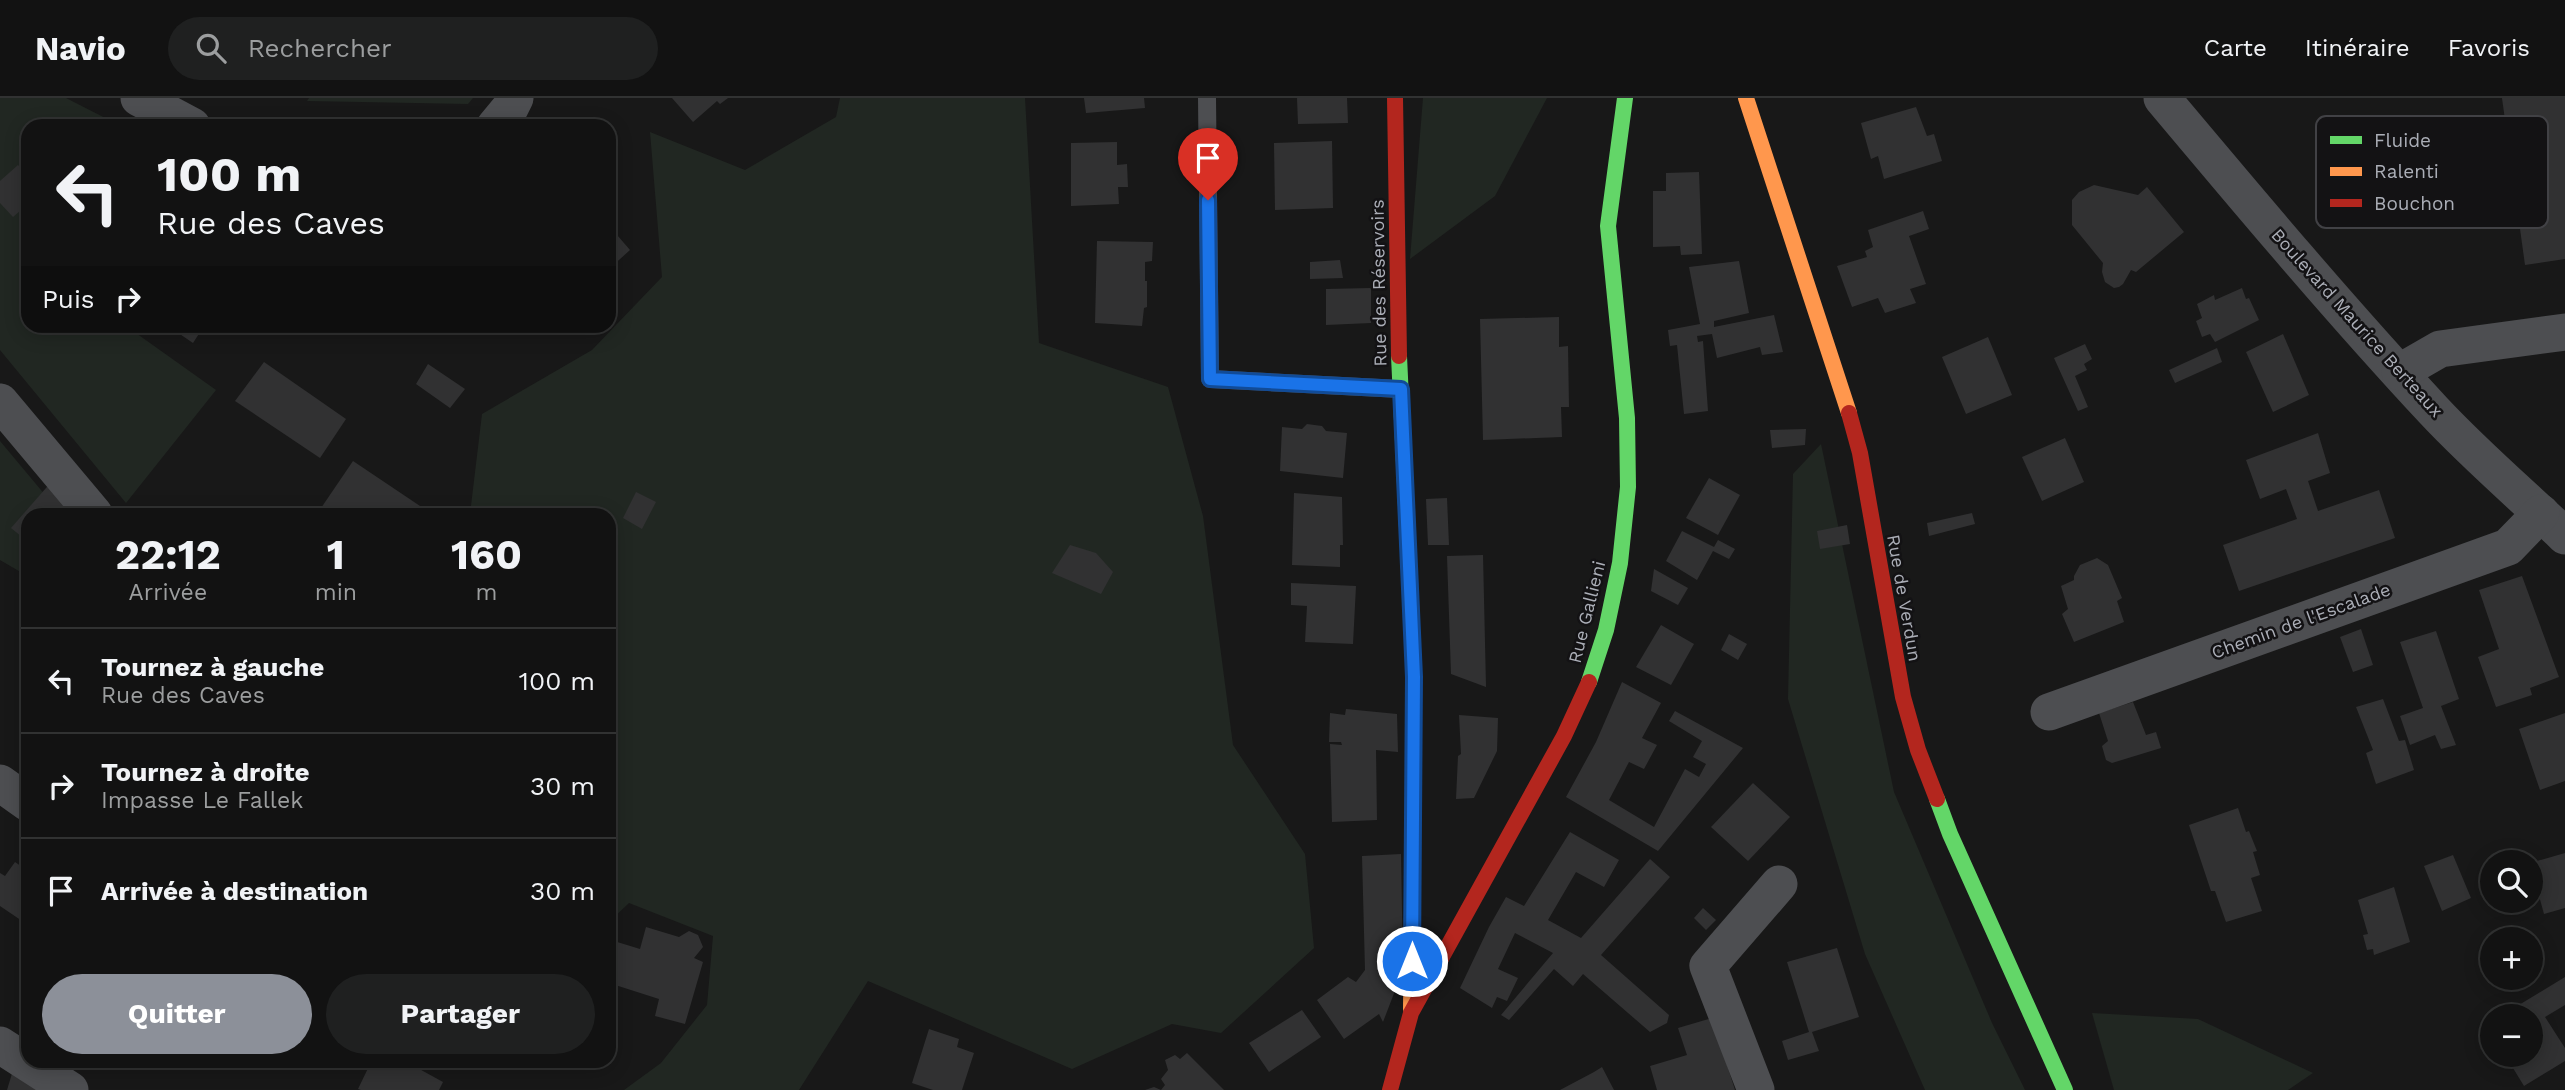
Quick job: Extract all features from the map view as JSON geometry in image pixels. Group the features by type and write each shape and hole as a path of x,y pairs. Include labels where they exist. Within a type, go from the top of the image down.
{"street":[{"path":"139,98 179,119"},
{"path":"501,119 515,98"},
{"name":"Rue des Réservoirs","path":"1395,98 1401,389 1414,677 1411,1013"},
{"name":"Rue Gallieni","path":"1390,1090 1411,1013 1564,736 1586,690 1606,630 1620,564 1628,487 1626,418 1608,226 1625,98"},
{"name":"Rue de Verdun","path":"1746,98 1843,389 1860,453 1892,643 1918,750 1950,834 2065,1090"},
{"name":"Boulevard Maurice Berteaux","path":"2162,98 2354,325 2435,413 2553,525"},
{"path":"2400,372 2440,349 2565,332"},
{"path":"0,402 89,508"},
{"name":"Chemin de l'Escalade","path":"2049,712 2508,547 2553,525"},
{"path":"0,783 21,798"},
{"path":"1756,1090 1708,966 1779,884"},
{"path":"0,1045 21,1058"},
{"path":"36,1068 70,1090"}],"lane":[{"path":"1207,98 1210,379 1401,389"}],"shaded area":[{"path":"0,98 66,98 107,119 21,119 21,333 136,333 216,390 126,503 0,350"},
{"path":"309,98 473,98 468,104 307,101"},
{"path":"840,98 1025,98 1039,343 1168,387 1203,516 1233,745 1305,854 1314,948 1221,1033 1172,1024 1072,1069 868,981 799,1090 624,1090 661,1063 707,1005 713,936 629,903 616,915 616,508 471,508 482,414 592,350 608,333 616,333 616,325 662,277 650,132 745,170 836,117"},
{"path":"1423,98 1547,98 1495,196 1410,259"},
{"path":"0,441 56,508 21,508 21,572 0,560"},
{"path":"1821,444 1894,792 1992,1023 2025,1090 1925,1090 1865,954 1788,699 1793,474"},
{"path":"2092,1013 2198,1019 2313,1073 2288,1090 2114,1090"}],"building":[{"path":"672,98 728,98 720,104 717,101 693,122"},
{"path":"1084,98 1144,98 1145,108 1086,113"},
{"path":"1297,98 1347,98 1348,123 1298,124"},
{"path":"2502,98 2565,98 2565,259 2525,265 2520,228 2548,228 2548,116 2504,116"},
{"path":"1916,107 1927,136 1934,134 1942,161 1884,179 1878,156 1871,159 1861,123"},
{"path":"1332,141 1333,208 1275,210 1274,143"},
{"path":"1117,142 1117,165 1127,164 1128,187 1118,187 1119,204 1071,206 1071,143"},
{"path":"18,165 21,168 21,210 13,217 0,203 0,181"},
{"path":"1699,172 1702,254 1681,255 1680,246 1653,247 1653,191 1666,191 1666,173"},
{"path":"2094,185 2138,195 2147,187 2184,232 2136,272 2131,270 2119,287 2114,288 2105,282 2103,263 2072,225 2072,200 2079,192"},
{"path":"1923,211 1929,229 1909,236 1926,284 1910,289 1916,303 1885,313 1878,298 1852,307 1837,266 1867,257 1865,251 1873,247 1868,230"},
{"path":"616,234 630,250 616,263"},
{"path":"1097,241 1153,242 1152,261 1145,262 1147,307 1144,308 1142,326 1095,323"},
{"path":"1340,260 1343,278 1310,279 1310,262"},
{"path":"1739,261 1749,313 1714,321 1714,327 1774,315 1783,352 1762,355 1760,347 1717,358 1712,334 1697,336 1698,342 1703,341 1708,411 1684,414 1677,345 1670,346 1668,330 1700,324 1689,267"},
{"path":"1371,288 1371,323 1326,325 1326,289"},
{"path":"2242,288 2259,320 2215,342 2210,334 2202,337 2196,321 2202,318 2197,304 2214,295 2215,300"},
{"path":"1559,317 1559,347 1568,346 1569,407 1561,407 1562,437 1483,440 1480,319"},
{"path":"178,333 199,333 193,343"},
{"path":"2283,334 2309,395 2273,412 2246,352"},
{"path":"1988,337 2012,395 1966,414 1942,357"},
{"path":"2085,344 2092,359 2084,364 2087,370 2075,376 2088,407 2078,411 2054,358"},
{"path":"2217,348 2222,362 2175,383 2169,370"},
{"path":"264,362 346,419 320,458 235,401"},
{"path":"428,364 465,389 450,408 416,384"},
{"path":"1307,424 1322,426 1326,431 1347,433 1343,478 1280,471 1282,427 1302,429"},
{"path":"1806,429 1805,445 1772,448 1770,430"},
{"path":"2318,433 2330,473 2308,481 2318,511 2379,490 2395,538 2239,591 2223,545 2297,519 2286,489 2260,499 2246,460"},
{"path":"2065,438 2084,482 2042,501 2022,457"},
{"path":"353,461 423,508 321,508"},
{"path":"1709,478 1740,495 1718,535 1686,518"},
{"path":"53,480 72,508 28,508"},
{"path":"636,492 656,502 642,529 623,518"},
{"path":"1294,493 1342,497 1343,545 1340,545 1340,567 1292,565"},
{"path":"1447,498 1449,545 1428,545 1426,499"},
{"path":"1972,513 1975,524 1929,536 1927,523"},
{"path":"21,517 21,536 11,528"},
{"path":"1847,525 1850,544 1820,549 1817,531"},
{"path":"1682,531 1714,547 1718,540 1735,549 1729,559 1713,551 1697,580 1666,561"},
{"path":"1070,545 1096,553 1113,572 1101,594 1052,573"},
{"path":"1483,555 1486,687 1451,674 1447,556"},
{"path":"2097,558 2108,565 2122,598 2117,601 2124,622 2074,642 2062,614 2068,609 2061,586 2074,580 2080,565"},
{"path":"1654,569 1688,588 1678,605 1651,591"},
{"path":"2522,576 2559,677 2530,688 2532,695 2496,707 2478,657 2499,649 2479,590"},
{"path":"1291,583 1356,586 1353,644 1305,642 1307,606 1291,605"},
{"path":"1661,625 1694,644 1671,685 1636,667"},
{"path":"2361,629 2373,665 2353,672 2340,637"},
{"path":"2436,631 2459,699 2441,706 2456,745 2441,749 2435,735 2410,745 2400,716 2423,708 2400,642"},
{"path":"1729,634 1747,644 1738,660 1721,650"},
{"path":"1622,682 1661,703 1642,738 1657,745 1644,769 1629,762 1609,800 1654,827 1685,769 1699,777 1706,764 1693,757 1702,741 1669,721 1675,711 1743,748 1658,851 1566,797 1596,742"},
{"path":"2383,699 2399,741 2405,740 2414,770 2376,784 2366,753 2373,750 2356,707"},
{"path":"2133,702 2146,735 2156,732 2161,748 2112,763 2106,760 2102,746 2108,741 2099,713"},
{"path":"1346,709 1397,714 1398,752 1376,750 1377,820 1332,822 1330,744 1342,745 1341,742 1329,742 1330,713 1345,715"},
{"path":"2565,713 2565,781 2540,790 2519,729"},
{"path":"1459,715 1498,718 1497,751 1474,798 1456,799 1458,756 1461,754"},
{"path":"1753,783 1790,817 1748,861 1711,827"},
{"path":"2238,808 2246,832 2249,831 2257,851 2253,852 2260,875 2251,878 2262,911 2226,922 2215,891 2211,891 2189,825"},
{"path":"1570,832 1619,860 1604,887 1576,872 1548,920 1581,938 1650,859 1670,877 1601,955 1669,1015 1667,1023 1650,1032 1583,974 1573,986 1554,969 1509,1020 1501,1015 1553,953 1515,933 1498,969 1518,978 1507,1001 1497,997 1492,1008 1460,988 1506,897 1524,906"},
{"path":"2565,853 2565,908 2544,914 2543,910 2543,859"},
{"path":"1401,854 1403,970 1383,1022 1379,1014 1344,1039 1317,1000 1348,977 1356,982 1365,970 1362,856"},
{"path":"2453,855 2471,898 2442,911 2424,866"},
{"path":"15,862 21,866 21,920 0,906 0,873 5,876"},
{"path":"2394,887 2410,942 2374,955 2373,949 2367,950 2363,935 2368,934 2358,900"},
{"path":"1703,908 1716,920 1706,930 1694,918"},
{"path":"646,927 679,937 689,931 698,935 703,947 694,958 703,962 685,1024 655,1016 659,999 616,985 616,942 640,949"},
{"path":"1837,948 1859,1017 1812,1032 1819,1051 1788,1060 1782,1041 1809,1032 1787,962"},
{"path":"2565,977 2565,1005 2545,1017 2565,1048 2565,1061 2524,1086 2512,1067 2543,1067 2543,1004 2520,1004"},
{"path":"1302,1010 1321,1037 1269,1072 1249,1043"},
{"path":"1712,1018 1735,1090 1657,1090 1650,1066 1687,1055 1678,1028"},
{"path":"929,1029 959,1039 957,1047 974,1053 962,1090 933,1090 912,1083"},
{"path":"1187,1053 1224,1090 1161,1090 1165,1085 1161,1079 1168,1070 1165,1060 1175,1055 1180,1059"},
{"path":"14,1067 48,1090 7,1090"},
{"path":"1602,1067 1614,1090 1560,1090 1594,1072"},
{"path":"368,1068 418,1068 443,1082 439,1090 358,1089"}],"traffic: fast":[{"path":"1589,682 1606,630 1620,563 1628,487 1627,418 1608,226 1625,98"},
{"path":"1399,356 1414,721"},
{"path":"1937,799 1950,834 2065,1090"}],"traffic: slow":[{"path":"1746,98 1849,413"},
{"path":"1411,1009 1414,721"}],"traffic: jam":[{"path":"1395,98 1399,356"},
{"path":"1849,413 1860,453 1903,697 1918,750 1937,799"},
{"path":"1390,1090 1411,1013 1564,736 1589,682"}],"route":[{"path":"1208,200 1210,379 1401,389 1414,677 1412,961"}]}
